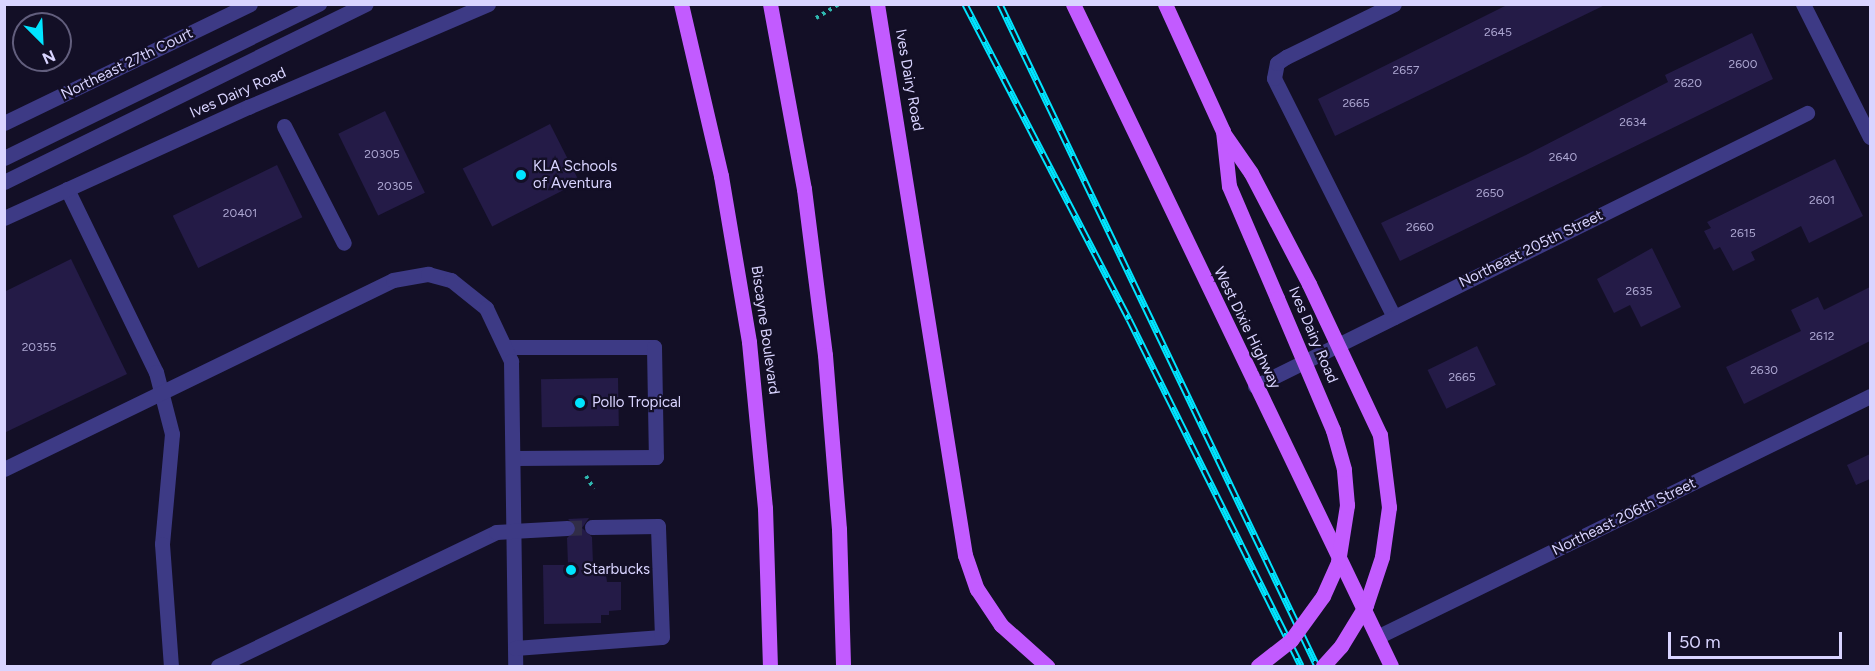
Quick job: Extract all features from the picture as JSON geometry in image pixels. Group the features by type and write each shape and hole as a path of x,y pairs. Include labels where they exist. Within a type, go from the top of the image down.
{"main road":[{"name":"Biscayne Boulevard","path":"681,4 723,186 749,342 764,488 770,666"},
{"path":"770,4 804,189 824,345 839,529 843,666"},
{"name":"Ives Dairy Road","path":"877,4 965,555 977,589 1001,625 1047,666"},
{"name":"West Dixie Highway","path":"1073,4 1391,666"},
{"name":"Ives Dairy Road","path":"1165,4 1222,131 1229,186 1333,430 1344,469 1347,505 1338,562 1323,596 1291,640 1258,666"},
{"path":"1222,131 1251,173 1309,284 1380,435 1389,507 1382,557 1366,605 1341,646 1323,666"}],"street":[{"name":"Northeast 27th Court","path":"4,123 250,4"},
{"path":"4,158 319,4"},
{"name":"Ives Dairy Road","path":"4,182 366,4"},
{"name":"Ives Dairy Road","path":"4,218 488,4"},
{"path":"1394,4 1300,49 1274,69 1278,91 1394,317"},
{"path":"1803,4 1870,137"},
{"name":"Northeast 205th Street","path":"1255,386 1807,113"},
{"path":"284,126 344,243"},
{"path":"68,189 156,372 172,434 162,544 171,666"},
{"path":"4,469 411,275 428,274 467,290 486,308 507,347 514,382 515,666"},
{"path":"507,347 654,346 656,457 514,458"},
{"name":"Northeast 206th Street","path":"1377,637 1870,396"},
{"path":"515,648 662,637 658,526 592,527"},
{"path":"218,666 496,532 515,529 567,528"}],"path":[{"path":"816,18 837,6"},
{"path":"585,473 594,489"}],"building":[{"path":"1509,4 1607,4 1335,136 1318,99"},
{"path":"1752,33 1773,79 1400,261 1381,223 1526,155 1668,82 1665,75"},
{"path":"385,111 425,193 378,216 338,134"},
{"name":"KLA Schools of Aventura","path":"550,124 580,182 492,226 463,168"},
{"path":"1835,159 1863,216 1809,243 1801,226 1751,252 1755,260 1733,271 1720,247 1714,250 1704,231 1711,228 1707,222"},
{"path":"277,165 302,217 198,268 173,216"},
{"path":"1652,248 1681,307 1641,327 1630,305 1614,313 1597,279"},
{"path":"71,259 127,374 4,433 4,292"},
{"path":"1870,287 1870,341 1744,404 1726,367 1801,331 1791,310 1818,297 1824,310"},
{"path":"1477,346 1496,385 1446,409 1428,370"},
{"name":"Pollo Tropical","path":"618,378 619,426 542,427 541,379"},
{"path":"1870,454 1870,479 1856,485 1847,465"},
{"name":"Starbucks","path":"589,518 582,528 592,537 593,564 598,564 598,575 606,575 607,582 621,582 621,610 609,611 609,615 601,615 601,623 544,624 543,565 568,565 567,538 577,528 568,519"}],"tunnel":[{"path":"567,528 592,527"}],"railway":[{"path":"965,4 1129,319 1301,666"},
{"path":"1000,4 1317,666"}],"place":[{"name":"KLA Schools of Aventura","path":"521,175"},
{"name":"Pollo Tropical","path":"580,403"},
{"name":"Starbucks","path":"571,570"}]}
